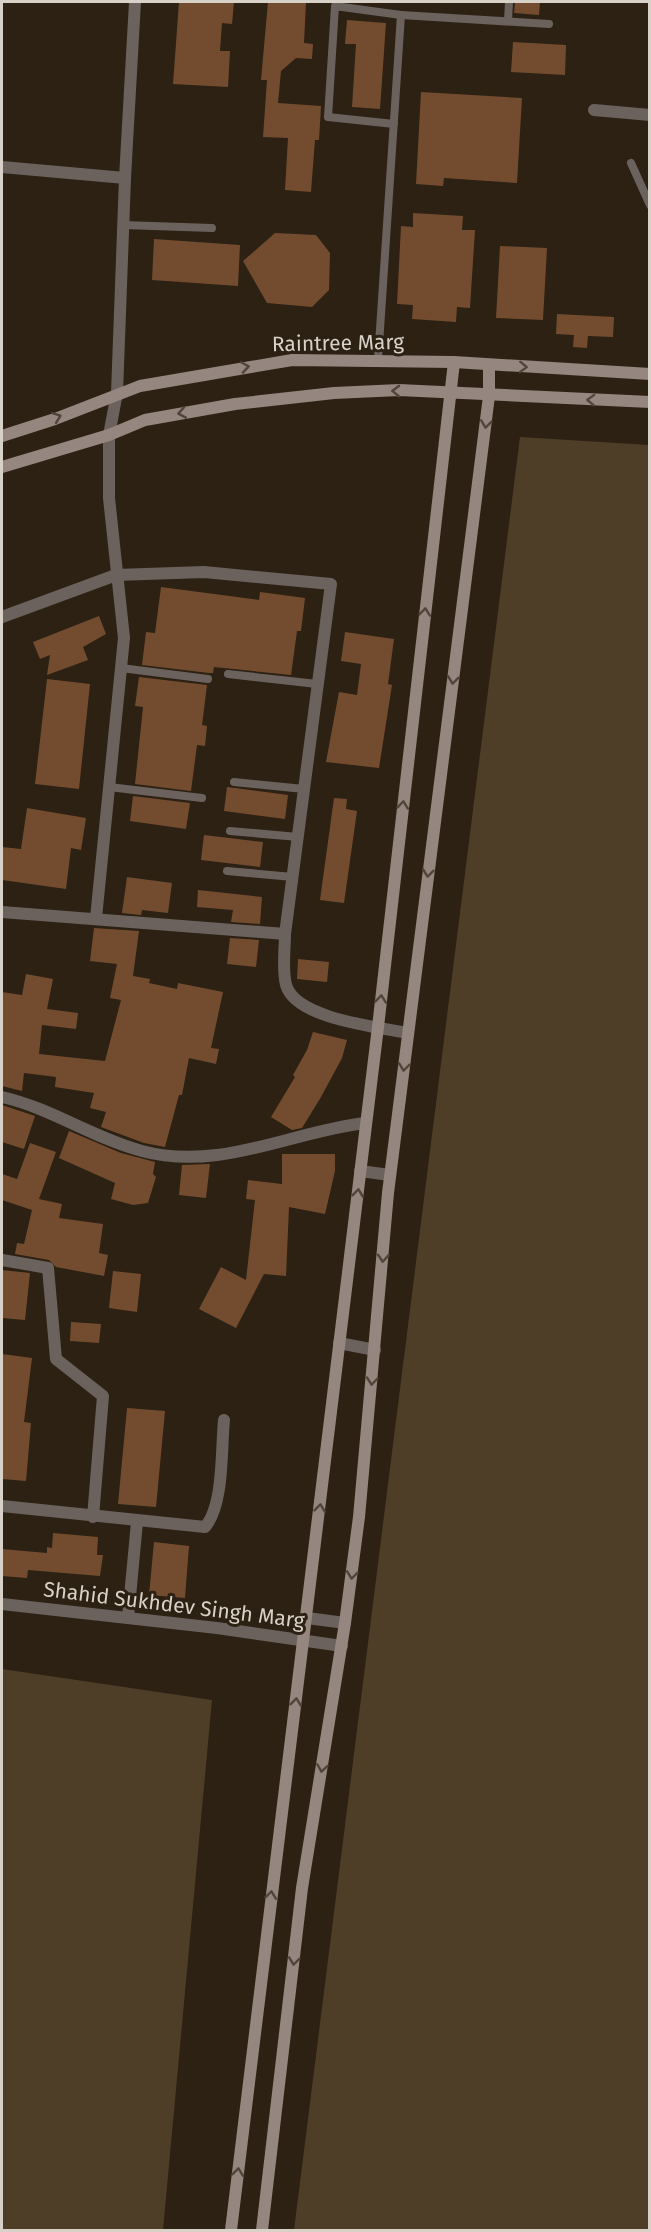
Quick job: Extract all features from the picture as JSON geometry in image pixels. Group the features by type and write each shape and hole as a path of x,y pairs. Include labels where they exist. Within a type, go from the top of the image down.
{"main road":[{"name":"Raintree Marg","path":"2,436 55,419 117,393 141,386 292,360 378,359 650,374"},
{"path":"231,2230 378,1027 454,362"},
{"path":"262,2230 302,1888 342,1646 359,1517 390,1175 489,396 489,366"},
{"path":"2,467 109,435 145,420 235,404 368,391 650,402"}],"street":[{"path":"96,918 121,668 123,615 116,575 109,498 109,435 117,393 124,178 135,2"},
{"path":"594,110 650,115"},
{"path":"2,167 124,178"},
{"path":"2,617 116,575 204,572 331,584 285,933 284,967 287,987 299,1003 324,1016 408,1033"},
{"path":"2,912 285,933"},
{"path":"2,1097 53,1114 143,1151 169,1155 223,1154 263,1148 344,1125 366,1123"},
{"path":"360,1171 390,1175"},
{"path":"2,1260 48,1268 56,1359 103,1396 93,1516"},
{"path":"339,1343 375,1350"},
{"path":"2,1506 137,1522 205,1527 213,1517 216,1503 224,1420"},
{"path":"128,1618 137,1522"},
{"name":"Shahid Sukhdev Singh Marg","path":"2,1604 217,1628 342,1646"},
{"path":"307,1618 345,1623"}],"lane":[{"path":"508,21 509,2"},
{"path":"394,124 328,117 334,6 401,15 549,24"},
{"path":"378,359 401,15"},
{"path":"631,163 650,205"},
{"path":"123,225 212,228"},
{"path":"121,668 208,679"},
{"path":"228,674 317,684"},
{"path":"234,782 304,789"},
{"path":"109,787 202,798"},
{"path":"230,831 298,837"},
{"path":"226,871 293,877"}],"shaded area":[{"path":"520,437 649,445 649,2230 294,2230"},
{"path":"2,1669 212,1700 163,2230 2,2230"}],"building":[{"path":"179,2 234,2 232,24 222,23 220,51 230,51 228,87 173,84"},
{"path":"268,2 306,2 304,43 313,44 312,59 296,58 281,71 278,103 321,106 319,140 315,140 311,192 285,190 288,138 263,137 267,80 261,80"},
{"path":"515,2 540,2 539,15 514,13"},
{"path":"347,20 386,23 380,109 352,107 356,44 345,44"},
{"path":"513,42 566,45 565,75 511,72"},
{"path":"421,92 522,98 517,183 444,178 443,186 416,184"},
{"path":"413,213 463,216 462,230 475,230 470,308 457,307 456,322 412,319 413,305 397,304 401,226 413,227"},
{"path":"275,233 316,235 330,253 329,290 312,307 267,303 243,261"},
{"path":"154,239 240,245 238,286 152,280"},
{"path":"500,246 547,248 543,320 496,318"},
{"path":"557,314 614,317 613,337 588,336 587,348 573,347 574,335 556,334"},
{"path":"161,587 259,600 260,592 305,598 301,631 297,631 291,675 214,667 213,673 209,673 142,665 146,632 155,633"},
{"path":"99,616 106,634 83,647 88,660 47,675 50,655 40,659 33,642"},
{"path":"345,632 394,639 388,684 392,685 379,768 326,762 339,692 357,695 361,664 341,661"},
{"path":"139,677 207,685 202,725 207,726 205,746 197,745 191,791 135,784 143,707 135,706"},
{"path":"47,679 90,684 79,789 35,784"},
{"path":"227,787 288,795 285,819 224,811"},
{"path":"133,796 190,803 186,829 130,821"},
{"path":"334,798 347,799 346,809 357,811 344,903 320,900"},
{"path":"27,808 86,818 81,850 71,848 66,889 2,880 2,847 21,849"},
{"path":"204,835 263,842 260,867 201,860"},
{"path":"127,877 172,883 168,913 142,910 141,915 122,913"},
{"path":"198,890 262,897 260,924 231,922 233,910 197,907"},
{"path":"94,928 139,931 133,976 150,979 149,983 177,989 178,983 223,992 211,1048 219,1049 216,1064 189,1058 182,1095 179,1095 165,1147 144,1143 101,1127 106,1112 90,1108 94,1093 55,1087 56,1077 24,1073 22,1091 2,1086 2,992 22,995 26,974 53,979 47,1009 78,1013 76,1029 42,1025 39,1054 105,1061 121,1000 110,998 117,964 90,961"},
{"path":"230,938 259,940 256,967 227,964"},
{"path":"298,959 329,962 327,982 297,979"},
{"path":"313,1032 347,1040 342,1058 321,1097 302,1128 292,1130 271,1117 295,1077 293,1075 307,1050"},
{"path":"2,1105 35,1116 24,1149 2,1142"},
{"path":"69,1131 121,1153 155,1162 153,1174 156,1177 148,1203 133,1205 111,1199 115,1183 59,1158"},
{"path":"30,1143 56,1152 39,1199 62,1204 59,1218 103,1224 99,1253 108,1255 104,1276 56,1267 49,1260 15,1254 17,1243 24,1244 32,1210 2,1200 2,1174 17,1179"},
{"path":"282,1154 335,1154 335,1171 325,1214 289,1207 286,1276 264,1274 236,1328 199,1309 221,1267 246,1280 255,1200 246,1199 248,1180 282,1184"},
{"path":"210,1164 206,1198 179,1195 182,1165"},
{"path":"2,1270 30,1273 25,1320 2,1318"},
{"path":"113,1271 141,1274 137,1312 109,1308"},
{"path":"71,1322 101,1324 99,1343 70,1341"},
{"path":"2,1354 32,1358 24,1422 31,1423 26,1481 2,1479"},
{"path":"127,1408 165,1411 156,1507 118,1504"},
{"path":"53,1533 98,1537 97,1555 103,1555 100,1576 28,1570 27,1578 2,1576 2,1549 47,1553 47,1547 52,1548"},
{"path":"154,1542 189,1546 185,1598 149,1595"}]}
